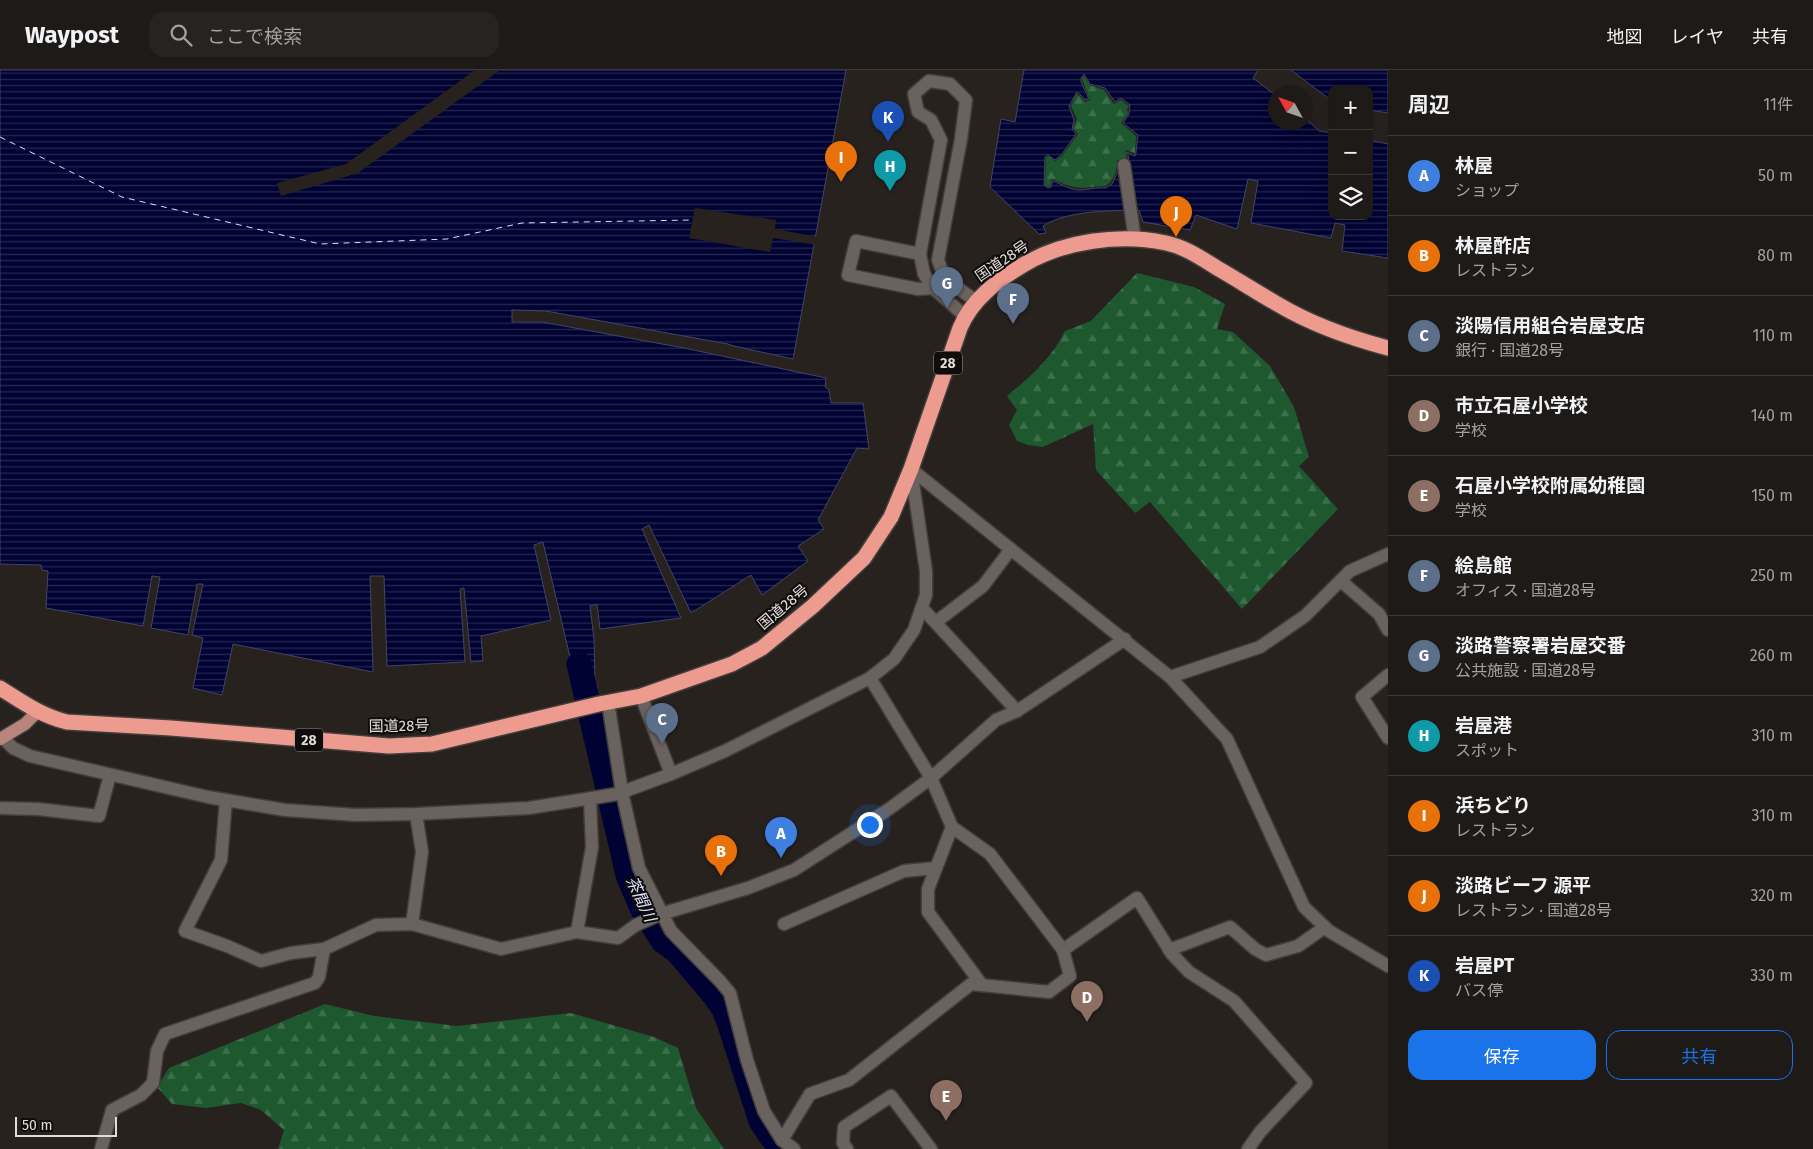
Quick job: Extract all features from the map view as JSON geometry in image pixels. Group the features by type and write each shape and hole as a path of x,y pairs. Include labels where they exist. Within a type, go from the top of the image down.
{"highway":[{"name":"国道28号","path":"0,688 38,712 68,722 388,746 432,744 641,696 732,664 762,648 813,606 864,558 891,517 911,469 965,316 976,301 1017,268 1053,250 1077,243 1135,240 1167,243 1190,252 1298,314 1350,338 1388,348"}],"main road":[{"path":"2,738 25,724 38,712"}],"street":[{"path":"965,316 933,288 924,274 920,254 941,140 931,120 918,112 914,94 929,81 950,84 966,100 961,138 938,260 945,279 976,301"},
{"path":"1124,165 1135,240"},
{"path":"920,254 856,242 848,275 918,289 933,288"},
{"path":"911,469 1170,677 1227,739 1304,907 1325,928 1348,944 1388,966"},
{"path":"2,738 13,748 30,756 226,800 285,810 356,815 416,814 529,808 620,794 725,751 870,678 894,659 914,630 926,595 926,571 911,469"},
{"path":"936,622 983,586 1011,549"},
{"path":"1170,677 1260,647 1304,616 1350,571 1388,554"},
{"path":"1341,581 1379,614 1388,630"},
{"path":"922,608 1017,712"},
{"path":"226,800 221,860 185,931 261,961 291,953 324,949 376,925 412,924 501,949 576,932 618,938 636,925 658,915 748,888 794,870 890,809 931,778 996,720 1017,712 1125,639"},
{"path":"1388,675 1362,697 1388,738"},
{"path":"782,1140 810,1094 849,1080 971,984 1049,992 1070,976 1063,950 990,854 952,827 931,778 870,678"},
{"path":"641,696 671,774"},
{"path":"604,703 620,794 640,868 658,915 670,931 730,993 747,1060 764,1111 782,1140 794,1149"},
{"path":"0,808 38,809 99,816 110,775"},
{"path":"576,932 592,847 594,799"},
{"path":"412,924 422,852 416,814"},
{"path":"952,827 928,890 928,912 982,985"},
{"path":"784,924 904,871 936,868"},
{"path":"1063,950 1137,898 1169,950 1188,972 1234,1001 1306,1084 1260,1132 1248,1149"},
{"path":"1169,950 1230,926 1255,949 1266,956 1298,946 1325,928"},
{"path":"101,1149 112,1110 141,1095 153,1083 156,1051 165,1034 315,983 319,977 324,949"},
{"path":"847,1149 843,1143 844,1127 891,1096 931,1149"}],"green space":[{"path":"1084,76 1090,85 1104,90 1114,104 1121,100 1129,106 1127,109 1128,114 1121,123 1136,136 1135,153 1125,150 1127,158 1117,160 1115,174 1112,181 1106,186 1079,188 1052,179 1048,187 1045,185 1046,158 1049,156 1055,161 1062,156 1078,134 1073,128 1077,119 1071,106 1076,94 1085,102 1090,100 1082,79"},
{"path":"1137,273 1194,287 1225,304 1217,329 1233,332 1270,366 1294,407 1309,457 1299,466 1338,509 1242,609 1150,502 1135,513 1096,470 1093,424 1043,447 1017,441 1009,425 1017,410 1007,396 1047,358 1065,331 1091,321"},
{"path":"325,1004 374,1016 457,1026 571,1013 654,1037 678,1048 696,1108 724,1149 278,1149 284,1130 261,1110 241,1103 206,1108 172,1104 157,1087 169,1068"}],"shaded area":[{"path":"0,70 846,70 793,359 728,344 546,311 512,310 512,322 542,322 684,348 826,378 825,387 829,390 831,403 863,403 869,449 857,448 818,520 824,529 798,546 808,561 762,595 751,575 691,613 649,525 642,529 681,618 600,629 597,604 590,606 594,639 595,683 597,684 598,694 578,699 543,542 534,545 551,620 481,636 483,661 471,662 464,588 460,589 465,662 387,666 384,576 370,576 373,672 233,644 222,695 193,688 203,638 192,635 203,584 197,584 188,635 151,628 160,577 152,576 143,626 46,608 48,571 42,570 41,565 0,564"},
{"path":"1024,70 1258,70 1253,78 1268,90 1268,130 1313,130 1313,125 1319,131 1328,132 1328,220 1373,220 1373,141 1388,144 1388,258 1342,251 1345,225 1335,223 1331,238 1251,223 1258,181 1248,179 1237,229 1196,215 1190,230 1143,222 1139,210 1090,212 1064,217 1043,226 1046,233 1039,234 990,187 1001,119 1015,122","holes":["1084,74 1090,84 1105,88 1115,102 1121,98 1130,105 1129,114 1123,123 1138,135 1135,156 1126,152 1129,157 1125,169 1119,170 1112,184 1106,188 1076,190 1053,181 1051,187 1048,188 1044,185 1045,157 1048,155 1055,160 1062,154 1076,134 1072,129 1074,120 1069,106 1077,92 1085,100 1089,99 1081,78"]},
{"path":"1291,70 1388,70 1388,113 1373,111 1373,85 1328,85 1328,98"}],"pier":[{"path":"475,70 500,70 358,173 281,196 277,183 346,164"},
{"path":"695,208 776,220 775,229 818,237 816,245 773,238 770,252 689,238"}],"waterway":[{"name":"茶間川","path":"579,664 628,875 642,908 663,941 677,951 724,1009 761,1121 783,1149"}],"ferry route":[{"path":"0,137 122,197 320,244 447,239 522,223 693,220"}],"place":[{"name":"岩屋PT","path":"888,142"},
{"name":"浜ちどり","path":"841,182"},
{"name":"岩屋港","path":"890,191"},
{"name":"淡路ビーフ 源平","path":"1176,237"},
{"name":"淡路警察署岩屋交番","path":"947,308"},
{"name":"絵島館","path":"1013,324"},
{"name":"淡陽信用組合岩屋支店","path":"662,744"},
{"name":"林屋","path":"781,858"},
{"name":"林屋酢店","path":"721,876"},
{"name":"市立石屋小学校","path":"1087,1022"},
{"name":"石屋小学校附属幼稚園","path":"946,1121"}]}
